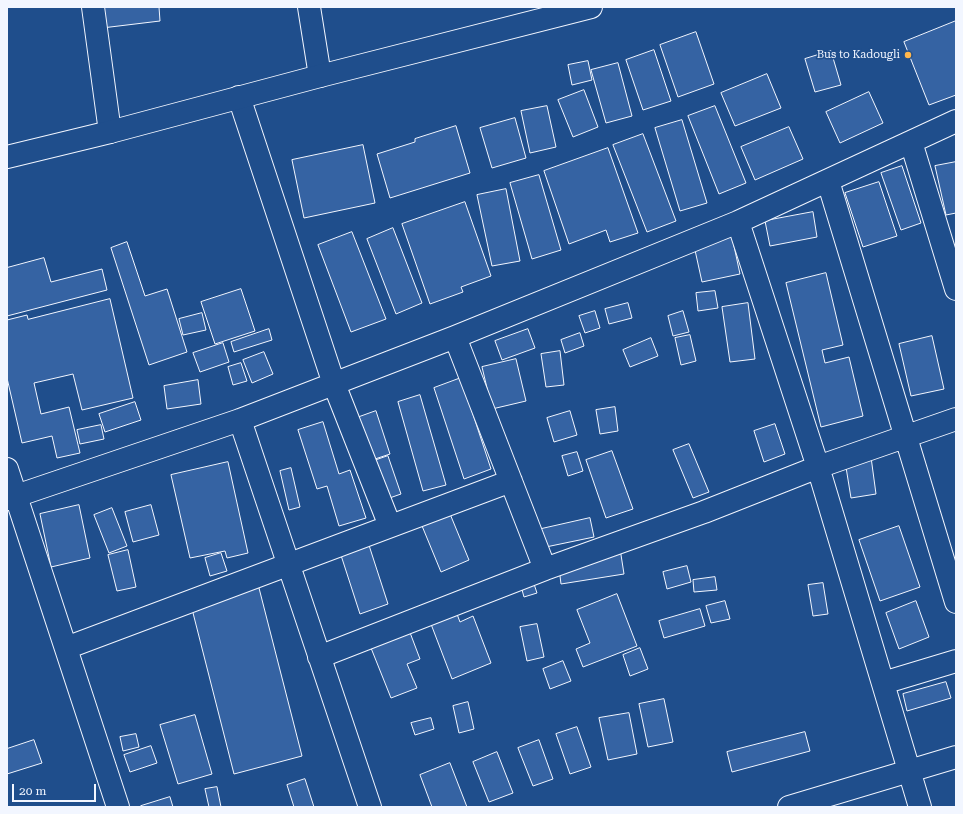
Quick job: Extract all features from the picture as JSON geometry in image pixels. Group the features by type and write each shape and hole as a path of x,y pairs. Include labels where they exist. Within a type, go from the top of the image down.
{"street":[{"path":"93,7 110,132"},
{"path":"309,7 320,76"},
{"path":"7,158 320,76 546,13 591,7"},
{"path":"239,97 334,384 390,526"},
{"path":"11,498 240,420 455,337 738,222 956,121"},
{"path":"911,142 956,289"},
{"path":"828,181 956,602"},
{"path":"738,222 818,467 920,807"},
{"path":"455,337 545,569"},
{"path":"319,657 545,569 704,512 818,467 956,419"},
{"path":"240,420 370,807"},
{"path":"7,469 11,498 66,648 118,807"},
{"path":"66,648 511,481"},
{"path":"883,684 956,661"},
{"path":"789,807 956,757"}],"building":[{"path":"99,7 159,7 160,21 102,28"},
{"path":"956,21 956,95 929,105 904,42"},
{"path":"696,32 714,84 678,97 660,45"},
{"path":"654,50 671,101 643,110 626,60"},
{"path":"831,51 841,85 815,92 805,59"},
{"path":"588,61 592,80 572,85 568,65"},
{"path":"618,63 632,116 606,123 591,70"},
{"path":"767,74 781,108 735,126 721,93"},
{"path":"584,90 598,127 573,137 558,100"},
{"path":"869,92 883,123 840,143 826,112"},
{"path":"547,106 556,147 530,153 521,111"},
{"path":"715,106 746,183 719,194 688,116"},
{"path":"515,118 526,158 492,168 480,128"},
{"path":"682,120 707,203 680,211 655,128"},
{"path":"456,126 470,173 390,198 377,154 415,142 415,139"},
{"path":"789,127 803,159 755,180 741,147"},
{"path":"643,134 676,221 647,232 613,145"},
{"path":"363,145 375,203 304,218 292,160"},
{"path":"608,148 638,233 610,242 606,230 569,244 544,171"},
{"path":"956,162 956,213 946,215 935,166"},
{"path":"902,166 921,223 901,230 881,173"},
{"path":"539,175 561,250 532,259 510,183"},
{"path":"879,182 897,236 863,247 845,193"},
{"path":"506,189 520,261 492,266 477,195"},
{"path":"465,202 491,276 461,287 463,292 430,304 402,224"},
{"path":"813,212 817,237 770,246 765,221"},
{"path":"393,228 422,303 396,314 367,239"},
{"path":"352,232 386,319 351,332 318,245"},
{"path":"731,232 740,274 702,282 693,241"},
{"path":"127,242 145,296 167,289 187,352 149,365 111,248"},
{"path":"44,258 51,282 102,269 107,290 7,316 7,268"},
{"path":"826,273 843,345 822,350 825,363 849,357 863,416 821,427 786,283"},
{"path":"241,289 255,331 215,344 201,302"},
{"path":"715,291 718,308 698,311 696,293"},
{"path":"110,299 133,398 82,410 73,374 34,383 41,414 69,407 80,453 57,458 52,436 22,443 7,378 7,320 27,315 28,319"},
{"path":"628,303 632,318 609,324 605,309"},
{"path":"748,303 755,359 730,362 722,307"},
{"path":"595,311 600,328 585,333 579,316"},
{"path":"683,311 689,332 673,336 668,316"},
{"path":"202,313 206,330 183,335 179,319"},
{"path":"269,329 272,340 234,352 231,342"},
{"path":"528,329 535,348 502,360 495,341"},
{"path":"580,333 584,346 565,353 561,340"},
{"path":"690,335 696,361 681,365 675,338"},
{"path":"932,336 944,389 911,396 899,344"},
{"path":"651,338 658,356 630,367 623,350"},
{"path":"223,343 229,362 200,372 193,353"},
{"path":"560,351 564,385 546,387 541,354"},
{"path":"264,352 273,374 252,383 243,360"},
{"path":"516,359 526,401 492,409 482,367"},
{"path":"241,363 247,381 233,385 228,367"},
{"path":"461,378 491,469 464,479 434,388"},
{"path":"198,380 201,404 167,409 164,386"},
{"path":"420,395 446,485 423,491 398,402"},
{"path":"135,402 141,420 105,432 99,414"},
{"path":"615,407 618,431 600,434 596,410"},
{"path":"376,411 390,454 366,462 351,420"},
{"path":"570,411 577,435 554,442 547,418"},
{"path":"323,422 339,474 350,470 366,518 339,526 327,486 317,489 298,430"},
{"path":"775,424 785,454 764,462 754,431"},
{"path":"101,425 104,439 80,444 77,430"},
{"path":"689,444 709,492 693,498 673,450"},
{"path":"612,451 633,509 606,518 586,460"},
{"path":"577,452 583,471 568,476 562,456"},
{"path":"388,456 401,494 381,501 368,463"},
{"path":"871,457 876,494 851,498 845,461"},
{"path":"228,462 248,553 227,558 225,551 190,558 171,475"},
{"path":"291,468 300,507 289,510 280,471"},
{"path":"79,505 90,558 51,567 40,514"},
{"path":"151,505 159,535 133,542 125,512"},
{"path":"112,508 127,546 109,553 94,515"},
{"path":"448,509 469,560 441,572 420,521"},
{"path":"590,518 594,537 541,548 537,530"},
{"path":"899,526 920,587 880,601 859,540"},
{"path":"366,536 388,604 360,614 338,546"},
{"path":"619,542 624,574 561,584 558,560"},
{"path":"128,550 136,587 117,591 108,555"},
{"path":"221,553 227,571 210,576 205,558"},
{"path":"687,566 691,582 667,589 663,572"},
{"path":"531,575 537,593 524,597 519,579"},
{"path":"715,577 717,590 694,592 693,580"},
{"path":"823,583 828,614 813,616 808,585"},
{"path":"259,588 302,756 234,774 191,605"},
{"path":"617,594 637,646 583,667 576,649 590,643 577,610"},
{"path":"452,601 460,622 473,616 491,663 452,679 426,611"},
{"path":"725,601 730,619 711,623 706,606"},
{"path":"916,601 929,637 899,649 886,613"},
{"path":"700,609 705,626 664,638 659,621"},
{"path":"406,622 420,659 407,664 417,688 391,698 367,638"},
{"path":"537,624 544,657 527,661 520,627"},
{"path":"640,648 648,669 630,676 623,655"},
{"path":"563,661 571,681 550,689 543,669"},
{"path":"946,682 951,698 907,711 903,694"},
{"path":"664,699 673,742 648,747 639,704"},
{"path":"468,702 474,729 459,733 453,706"},
{"path":"629,713 637,754 608,760 599,718"},
{"path":"195,715 212,774 178,784 160,725"},
{"path":"431,718 434,729 415,735 411,723"},
{"path":"577,727 591,767 570,774 556,734"},
{"path":"805,732 810,751 732,772 727,752"},
{"path":"136,734 139,747 123,751 120,737"},
{"path":"34,740 42,763 7,774 7,749"},
{"path":"539,740 553,779 533,786 518,748"},
{"path":"151,746 157,763 130,772 124,755"},
{"path":"497,752 513,793 489,802 473,762"},
{"path":"450,763 467,807 432,807 420,775"},
{"path":"305,779 314,807 294,807 287,785"},
{"path":"217,787 221,807 209,807 205,789"},
{"path":"170,797 173,807 141,806"}],"place":[{"name":"Bus to Kadougli","path":"908,55"}]}
